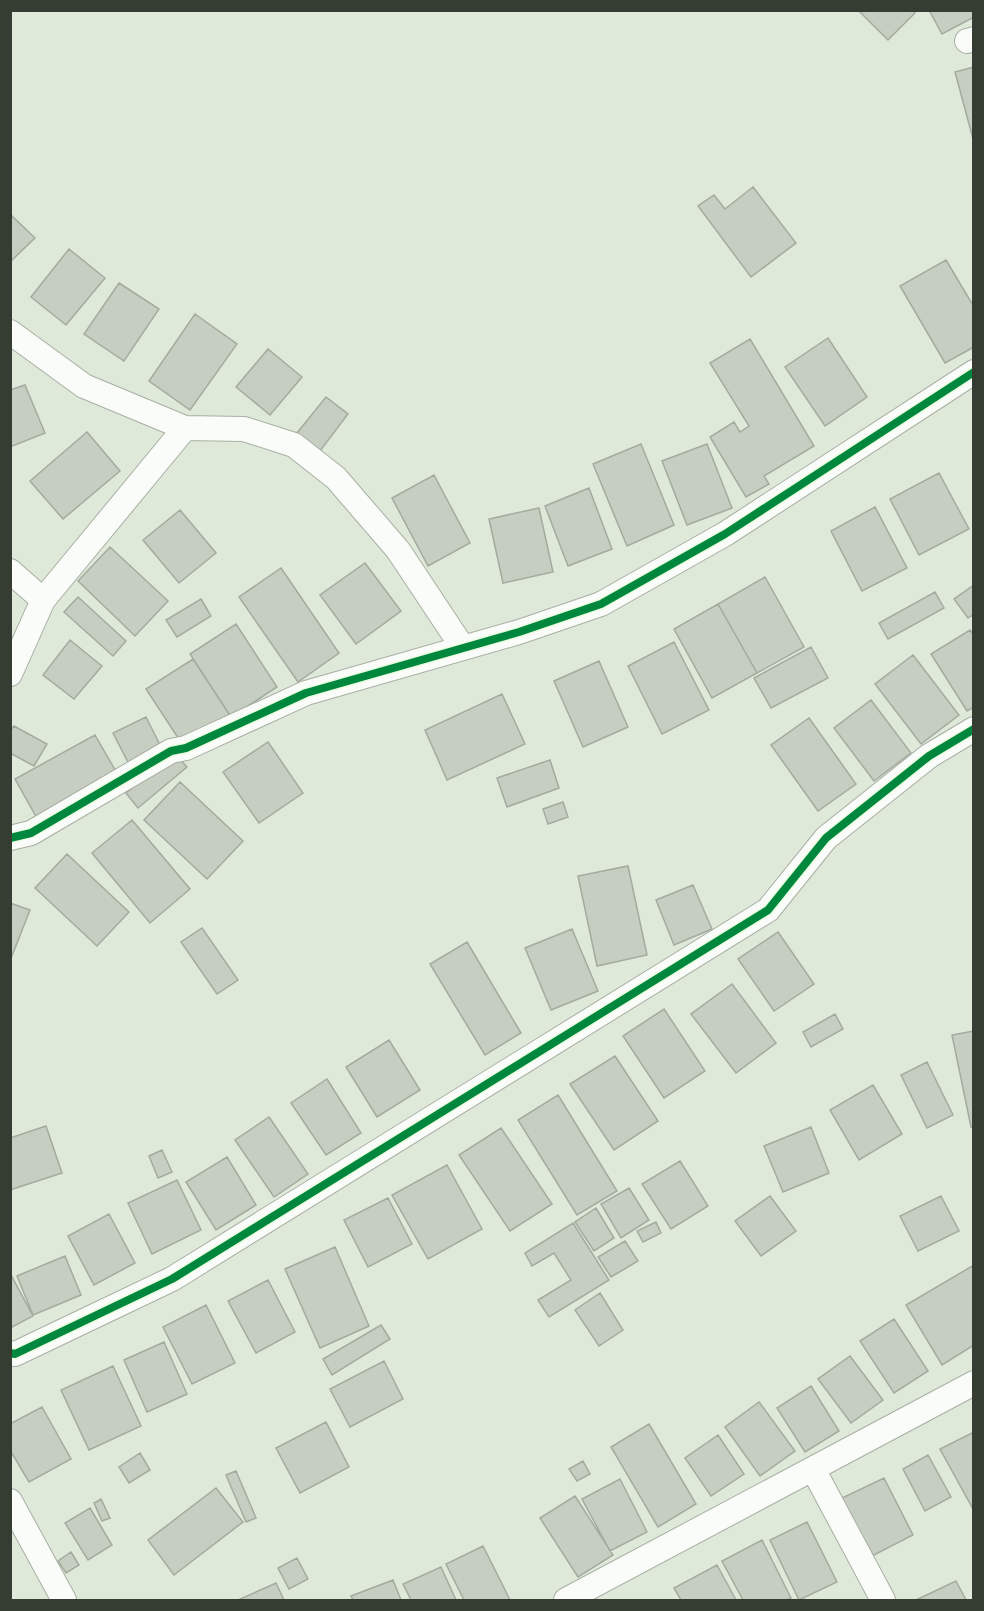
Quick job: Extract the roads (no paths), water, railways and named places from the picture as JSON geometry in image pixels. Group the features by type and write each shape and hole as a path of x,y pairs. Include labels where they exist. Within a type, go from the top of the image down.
{"street":[{"path":"10,332 84,386 185,428 244,429 294,445 336,477 398,550 463,648"},
{"path":"10,838 32,832 171,752 186,748 306,693 463,648 602,604 725,534 974,372"},
{"path":"10,674 42,600 185,428"},
{"path":"10,571 42,600"},
{"path":"12,1358 172,1279 768,910 826,838 929,756 974,729"},
{"path":"566,1600 974,1383"},
{"path":"813,1469 883,1600"},
{"path":"10,1501 64,1600"}]}
